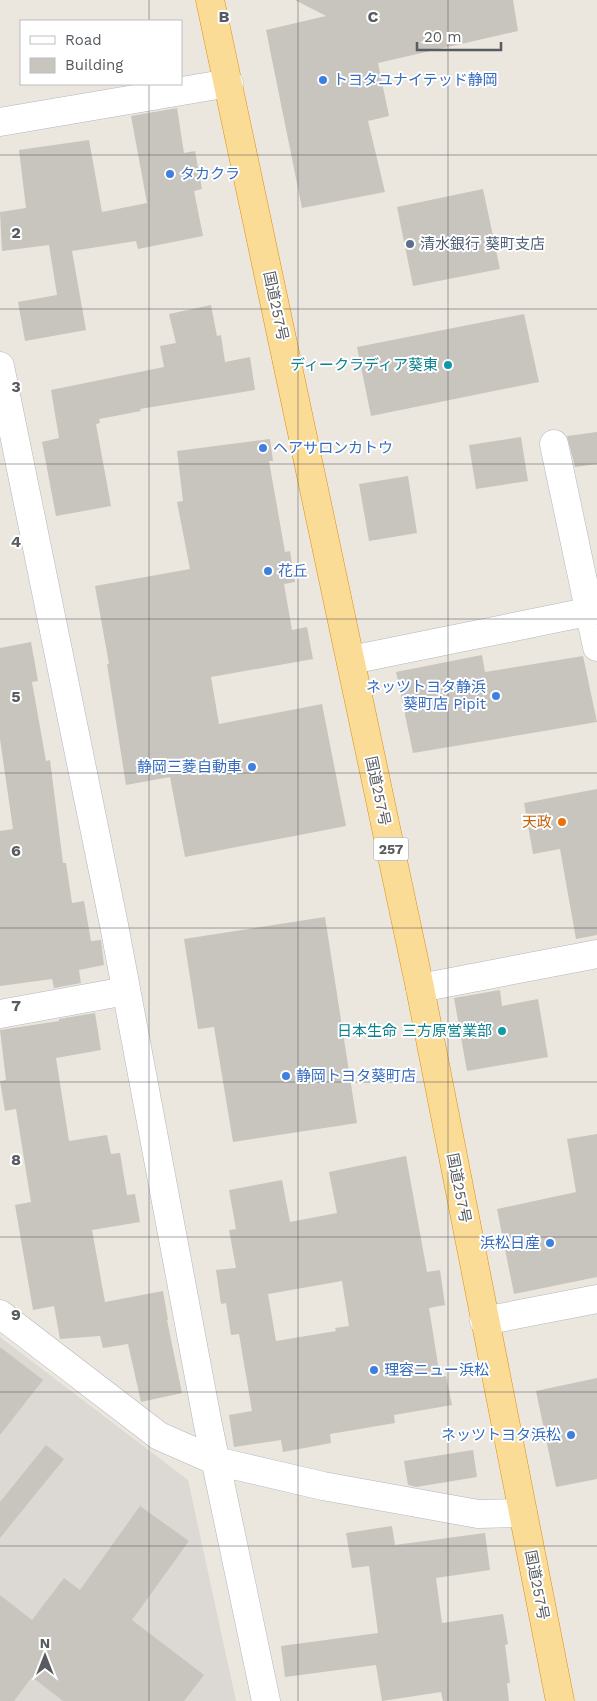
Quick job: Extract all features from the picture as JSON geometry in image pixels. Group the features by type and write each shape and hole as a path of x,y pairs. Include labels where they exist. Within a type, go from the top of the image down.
{"highway":[{"name":"国道257号","path":"210,0 229,82 420,988 560,1701"}],"street":[{"path":"0,122 229,82"},
{"path":"0,366 20,455 126,991 216,1461 266,1701"},
{"path":"554,444 593,611 597,647"},
{"path":"351,660 593,611"},
{"path":"420,988 597,954"},
{"path":"0,1014 126,991"},
{"path":"484,1321 597,1299"},
{"path":"0,1314 159,1436 216,1461 323,1486 478,1514 523,1513"}],"shaded area":[{"path":"0,1337 188,1480 236,1701 0,1701"}],"building":[{"path":"295,0 513,0 518,31 378,63 389,116 368,121 385,192 302,208 266,30 326,16"},
{"path":"177,108 184,153 195,151 202,189 194,191 203,236 138,249 136,241 72,251 86,330 25,341 18,302 57,295 49,245 2,251 0,212 26,208 19,150 89,140 102,212 147,203 131,116"},
{"path":"483,189 500,269 413,286 397,207"},
{"path":"211,305 217,336 221,335 225,362 250,357 255,390 140,409 141,411 99,419 100,423 96,424 111,506 56,516 42,442 59,438 51,390 164,367 160,346 176,343 169,314"},
{"name":"ディークラディア葵東","path":"524,314 539,382 371,416 357,347"},
{"path":"597,432 597,464 575,467 567,436"},
{"path":"521,437 528,481 476,489 469,445"},
{"path":"270,439 273,461 269,461 285,552 290,551 295,582 284,584 292,630 307,627 313,659 211,677 219,724 322,704 346,826 185,857 170,777 126,785 107,664 109,664 95,586 190,569 177,502 183,501 177,451"},
{"path":"408,476 417,533 369,541 359,484"},
{"path":"31,642 38,681 32,682 46,761 50,760 63,863 66,863 72,903 84,901 91,941 101,940 104,965 79,970 81,983 54,988 52,979 0,986 0,831 13,829 0,739 0,648"},
{"name":"ネッツトヨタ静浜 葵町店 Pipit","path":"482,655 485,672 583,656 597,722 413,753 396,672"},
{"path":"597,789 597,935 576,939 560,849 533,854 524,803"},
{"name":"静岡トヨタ葵町店","path":"325,917 357,1123 233,1142 214,1027 198,1029 184,939"},
{"name":"日本生命 三方原営業部","path":"500,990 502,1006 538,999 548,1057 467,1071 454,998"},
{"path":"95,1013 101,1050 56,1058 69,1141 107,1135 111,1154 120,1153 127,1195 135,1194 140,1222 92,1230 105,1302 163,1291 182,1393 141,1402 128,1344 103,1348 100,1336 60,1339 54,1306 33,1310 15,1205 31,1202 16,1109 5,1111 0,1081 6,1080 0,1030 59,1021 59,1019"},
{"name":"浜松日産","path":"597,1134 597,1277 514,1294 497,1209 576,1192 567,1139"},
{"path":"406,1156 427,1272 440,1270 445,1305 429,1308 440,1377 446,1376 452,1405 394,1415 395,1423 330,1434 331,1443 283,1452 281,1440 234,1447 229,1415 252,1411 239,1334 231,1335 226,1303 221,1304 216,1270 236,1268 229,1230 236,1229 229,1190 282,1180 290,1222 337,1213 329,1172","holes":["342,1281 349,1326 335,1328 336,1331 276,1341 268,1294"]},
{"path":"0,1347 43,1380 0,1435"},
{"name":"ネッツトヨタ浜松","path":"597,1378 597,1479 556,1487 536,1391"},
{"path":"46,1445 64,1459 0,1538 0,1502"},
{"path":"473,1450 477,1477 416,1487 408,1485 404,1461"},
{"path":"140,1506 189,1541 132,1620 204,1675 184,1701 63,1701 32,1677 14,1701 0,1701 0,1595 32,1620 64,1578 80,1590"},
{"path":"392,1526 395,1545 485,1533 490,1570 436,1578 442,1623 503,1614 508,1644 505,1645 510,1683 507,1683 509,1701 443,1701 441,1692 382,1701 376,1665 285,1677 281,1646 378,1633 369,1566 352,1568 346,1533"}],"place":[{"name":"トヨタユナイテッド静岡","path":"323,80"},
{"name":"タカクラ","path":"170,174"},
{"name":"清水銀行 葵町支店","path":"410,244"},
{"name":"ディークラディア葵東","path":"448,365"},
{"name":"ヘアサロンカトウ","path":"263,448"},
{"name":"花丘","path":"268,571"},
{"name":"ネッツトヨタ静浜 葵町店 Pipit","path":"496,696"},
{"name":"静岡三菱自動車","path":"252,767"},
{"name":"天政","path":"562,822"},
{"name":"日本生命 三方原営業部","path":"502,1031"},
{"name":"静岡トヨタ葵町店","path":"286,1076"},
{"name":"浜松日産","path":"550,1243"},
{"name":"理容ニュー浜松","path":"374,1370"},
{"name":"ネッツトヨタ浜松","path":"571,1435"}]}
